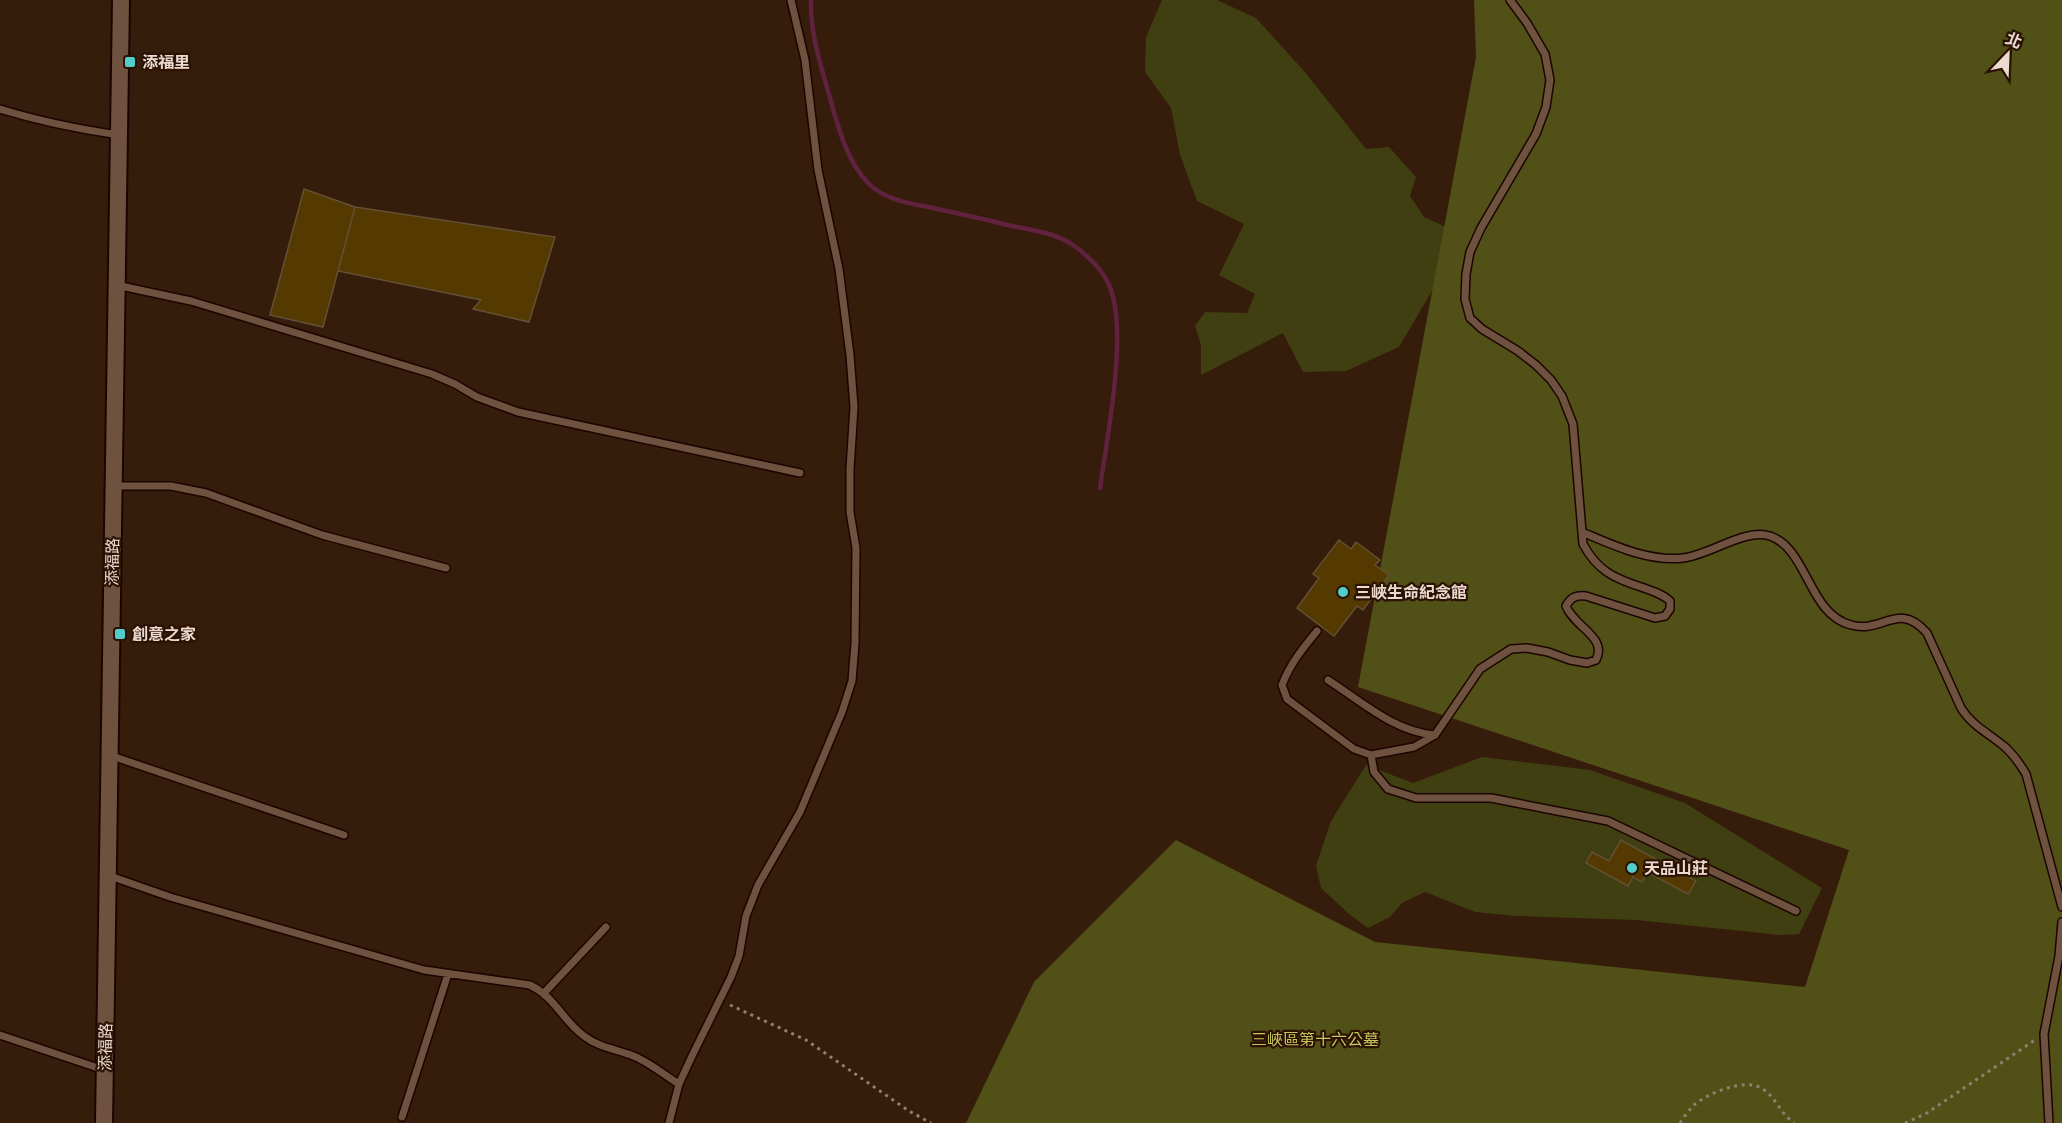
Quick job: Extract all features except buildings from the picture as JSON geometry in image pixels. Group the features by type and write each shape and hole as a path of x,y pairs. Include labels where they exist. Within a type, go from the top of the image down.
{"street":[{"name":"添福路","path":"104,1123 120,0"}],"lane":[{"path":"669,1123 680,1084 739,956 746,916 758,885 800,812 842,712 852,681 855,643 856,548 850,512 854,406 850,355 839,268 818,170 805,60 791,0"},
{"path":"1317,631 1287,673 1282,685 1287,699 1354,750 1371,755 1414,747 1436,735 1480,669 1498,655 1511,649 1527,648 1587,663 1596,660 1599,645 1575,621 1566,606 1570,599 1577,595 1655,618 1665,616 1670,609 1670,601 1663,595 1620,581 1601,569 1591,558 1583,544 1573,424 1562,396 1551,380 1536,365 1470,318 1465,299 1470,252 1481,228 1536,134 1546,107 1550,80 1545,54 1510,0"},
{"path":"0,109 34,120 118,135"},
{"path":"116,285 191,302 432,374 477,397 518,412 800,473"},
{"path":"113,486 171,486 206,493 322,535 446,568"},
{"path":"1582,532 1623,549 1651,556 1682,559 1709,552 1749,536 1761,534 1770,536 1780,541 1789,550 1818,597 1828,611 1839,620 1863,627 1897,618 1907,618 1918,623 1927,633 1967,718 2004,746 2026,774 2062,907"},
{"path":"1328,680 1394,724 1418,734 1436,735"},
{"path":"109,755 344,835"},
{"path":"1371,755 1374,772 1388,789 1416,798 1491,798 1608,821 1796,911"},
{"path":"107,875 181,900 424,970 530,985 545,992 584,1037 608,1049 631,1055 680,1084"},
{"path":"2049,1123 2044,1034 2057,967 2062,922"},
{"path":"545,992 606,927"},
{"path":"402,1117 448,974"},
{"path":"0,1035 104,1070"}],"path":[{"path":"720,1000 806,1040 909,1111 931,1123"},
{"path":"1905,1123 1927,1113 2044,1034"},
{"path":"1680,1123 1693,1106 1701,1100 1739,1084 1751,1084 1762,1088 1787,1119 1794,1123"}],"shaded area":[{"path":"1162,0 1217,0 1256,18 1305,72 1366,149 1389,147 1416,177 1410,196 1424,217 1455,231 1439,279 1399,347 1346,371 1303,372 1283,333 1201,375 1201,345 1195,326 1205,312 1247,313 1255,294 1219,275 1244,224 1197,201 1180,155 1171,108 1145,72 1146,37"},
{"path":"1482,757 1590,770 1685,803 1822,888 1799,934 1781,935 1636,920 1516,916 1475,912 1425,892 1402,903 1390,917 1368,928 1321,888 1316,866 1331,821 1366,765 1413,783"}],"green space":[{"name":"三峽區第十六公墓","path":"1474,0 2062,0 2062,1123 966,1123 1034,982 1176,840 1375,942 1805,987 1849,850 1358,687 1476,57"}],"waterway":[{"path":"811,0 812,25 817,50 836,121 849,155 869,184 889,197 904,202 1052,235 1073,245 1083,253 1106,279 1115,305 1117,356 1100,488"}],"place":[{"name":"添福里","path":"130,62"},
{"name":"三峽生命紀念館","path":"1343,592"},
{"name":"創意之家","path":"120,634"},
{"name":"天品山莊","path":"1632,868"}]}
